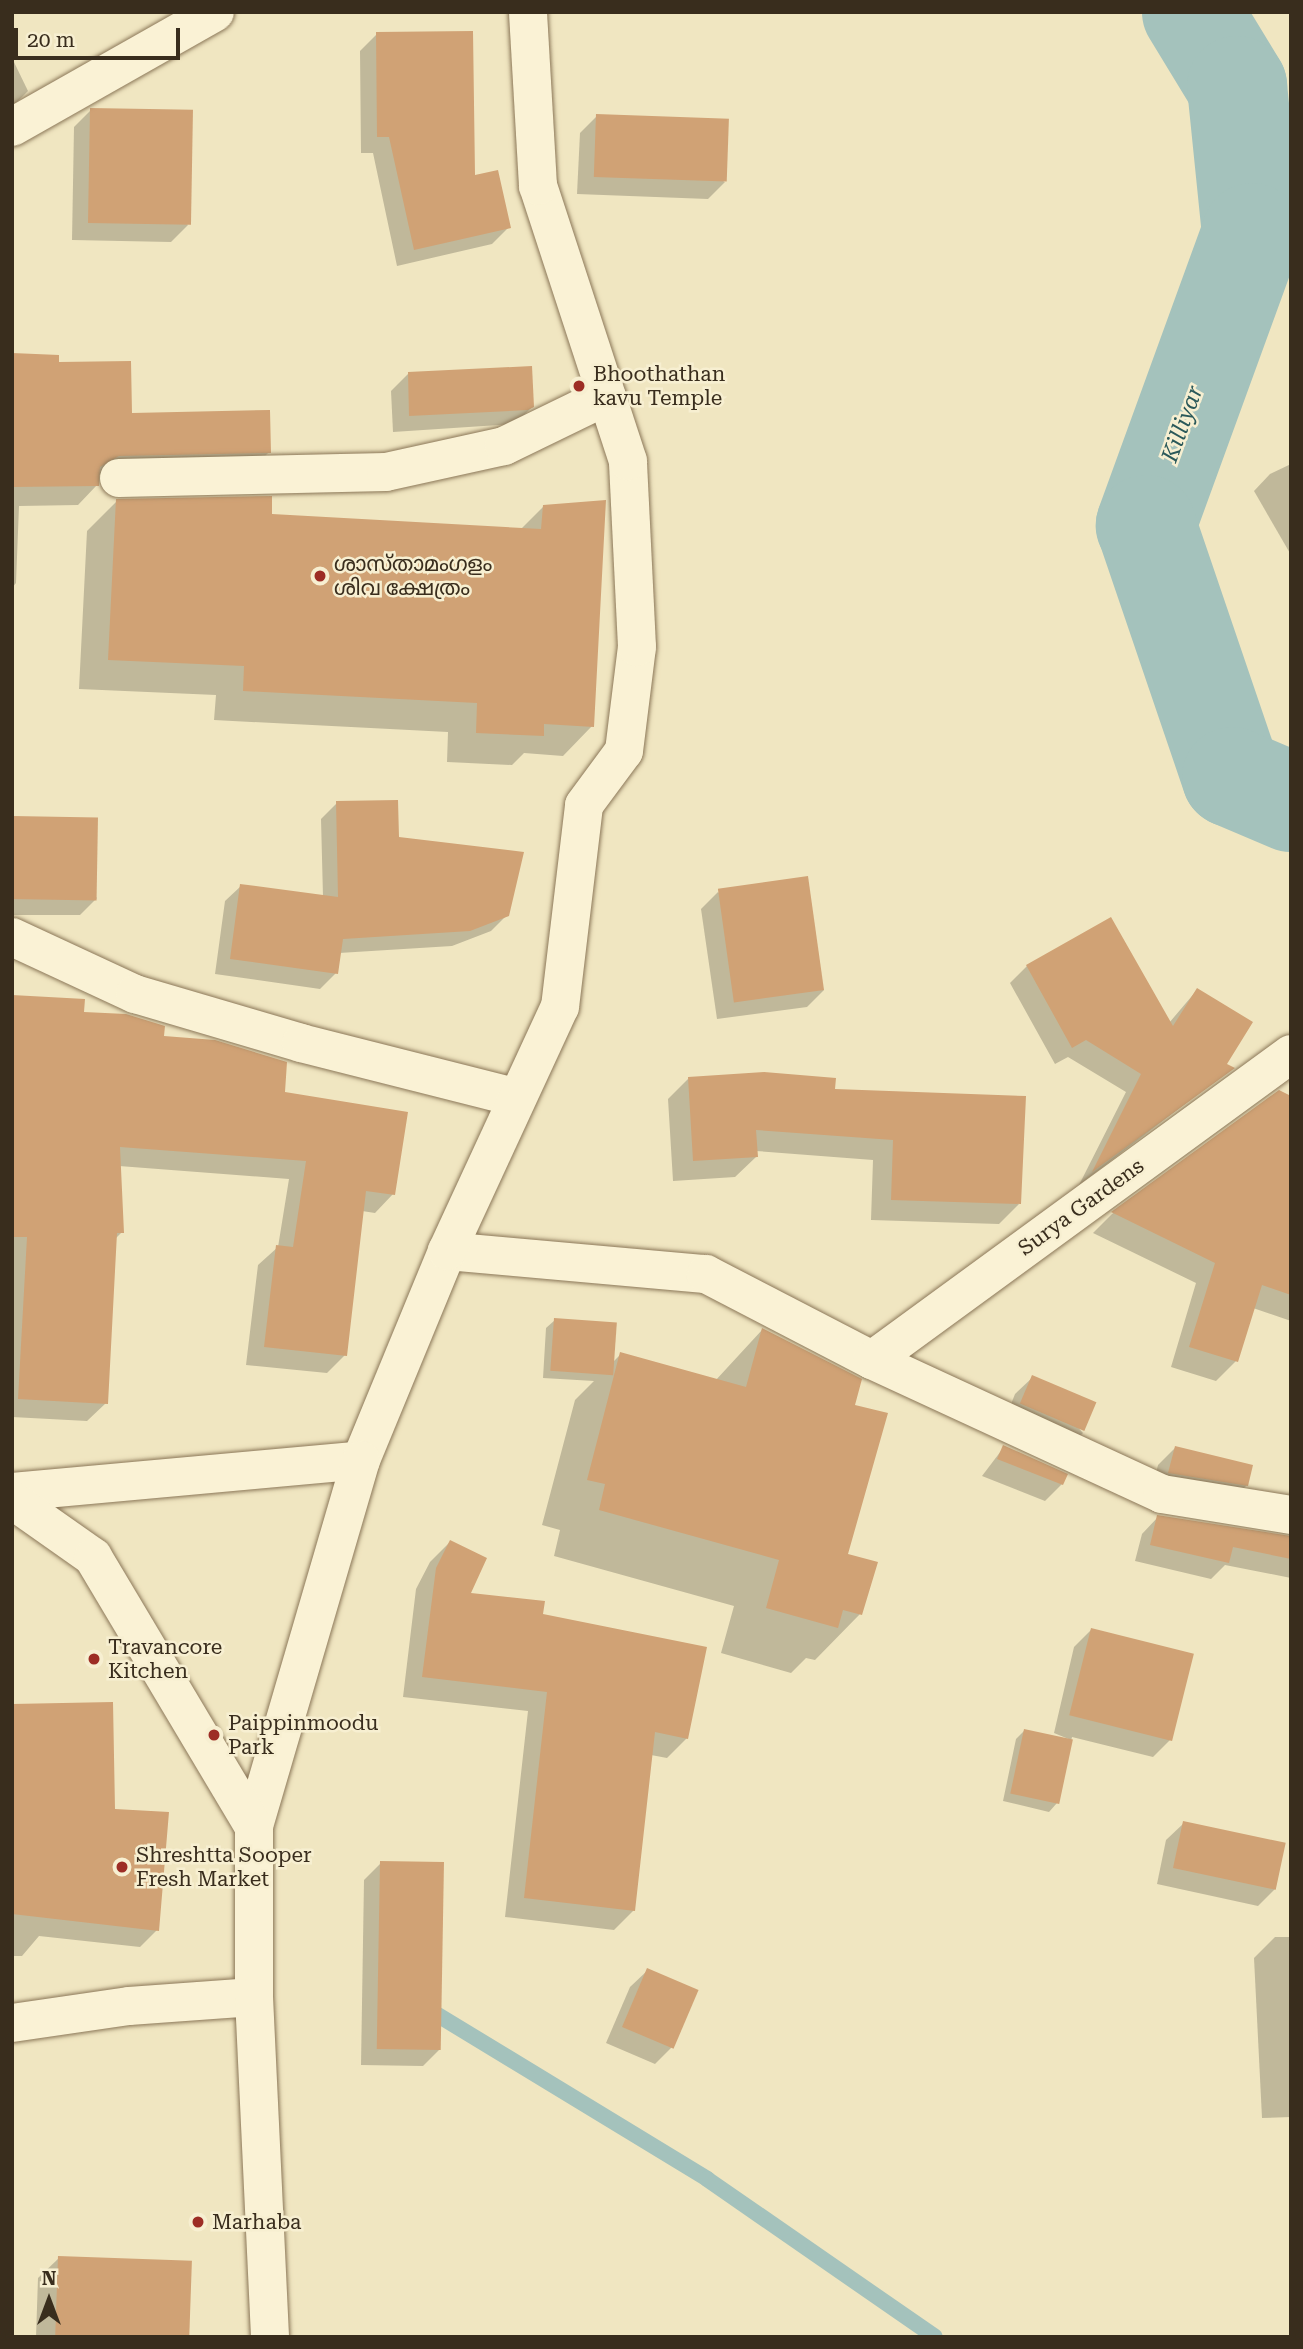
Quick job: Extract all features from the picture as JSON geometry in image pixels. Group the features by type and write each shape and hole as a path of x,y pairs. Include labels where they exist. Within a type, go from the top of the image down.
{"street":[{"path":"12,127 215,12"},
{"path":"270,2337 254,1997 254,1827 361,1460 447,1251 515,1097 560,1007 584,805 624,751 636,634 628,461 538,186 527,12"},
{"path":"118,478 386,472 505,446 607,396"},
{"path":"12,937 135,994 301,1043 515,1097"},
{"name":"Surya Gardens","path":"872,1360 1291,1054"},
{"path":"447,1251 706,1274 872,1360 1162,1494 1291,1515"},
{"path":"12,1492 361,1460"},
{"path":"12,1500 93,1557 254,1827"},
{"path":"12,2023 129,2006 254,1997"}],"building":[{"path":"473,31 475,175 498,170 511,228 414,250 389,137 377,137 376,32"},
{"path":"90,108 193,110 191,225 88,223"},
{"path":"596,114 729,119 727,182 594,177"},
{"path":"12,353 59,355 59,362 131,361 132,413 270,410 271,453 119,456 100,467 99,486 12,487"},
{"path":"532,366 534,407 528,410 409,416 408,372"},
{"path":"272,496 272,514 541,529 543,505 606,500 594,727 544,724 544,736 476,733 477,703 243,691 244,666 108,660 116,499"},
{"path":"398,800 399,837 524,852 509,916 470,931 343,939 338,974 230,959 240,884 338,897 336,801"},
{"path":"12,816 98,818 97,900 12,899"},
{"path":"808,876 824,990 734,1003 718,889"},
{"path":"1111,917 1173,1026 1197,988 1253,1022 1227,1064 1235,1068 1092,1172 1141,1074 1086,1040 1072,1048 1026,965"},
{"path":"12,995 85,999 84,1012 126,1014 165,1026 164,1036 215,1040 287,1062 285,1092 408,1112 395,1195 366,1191 347,1356 264,1347 276,1245 293,1247 306,1161 120,1147 124,1233 117,1233 108,1404 18,1399 27,1237 12,1237"},
{"path":"764,1072 836,1078 835,1089 1026,1096 1021,1204 891,1200 893,1140 756,1130 758,1157 693,1161 688,1077"},
{"path":"1279,1090 1291,1096 1291,1295 1262,1285 1238,1362 1189,1347 1215,1263 1111,1212"},
{"path":"554,1318 617,1322 613,1375 550,1371"},
{"path":"762,1328 862,1379 855,1405 888,1413 848,1554 878,1562 862,1615 843,1610 838,1628 766,1608 779,1560 599,1510 605,1484 587,1480 620,1352 746,1387"},
{"path":"1032,1375 1096,1402 1084,1431 1020,1404"},
{"path":"1003,1445 1068,1474 1063,1485 997,1459"},
{"path":"1175,1446 1253,1465 1248,1486 1168,1473"},
{"path":"1157,1515 1291,1536 1291,1559 1233,1547 1229,1563 1150,1545"},
{"path":"450,1540 487,1558 471,1593 545,1601 543,1614 707,1647 688,1739 655,1732 635,1911 524,1898 547,1692 422,1677 436,1568"},
{"path":"1091,1628 1194,1654 1172,1741 1069,1715"},
{"path":"113,1702 115,1809 169,1812 159,1931 12,1914 12,1704"},
{"path":"1024,1729 1073,1739 1059,1804 1010,1794"},
{"path":"1183,1821 1286,1843 1276,1890 1173,1868"},
{"path":"380,1861 444,1862 441,2050 377,2049"},
{"path":"647,1968 699,1990 674,2049 622,2027"},
{"path":"58,2256 192,2261 189,2337 55,2337"}],"waterway":[{"name":"Killiyar","path":"1192,12 1237,86 1252,233 1146,525 1232,777 1291,802"},
{"path":"423,2006 707,2179 935,2337"}],"place":[{"name":"Bhoothathan kavu Temple","path":"579,386"},
{"name":"ശാസ്താമംഗളം ശിവ ക്ഷേത്രം","path":"320,576"},
{"name":"Travancore Kitchen","path":"94,1659"},
{"name":"Paippinmoodu Park","path":"214,1735"},
{"name":"Shreshtta Sooper Fresh Market","path":"122,1867"},
{"name":"Marhaba","path":"198,2222"}]}
